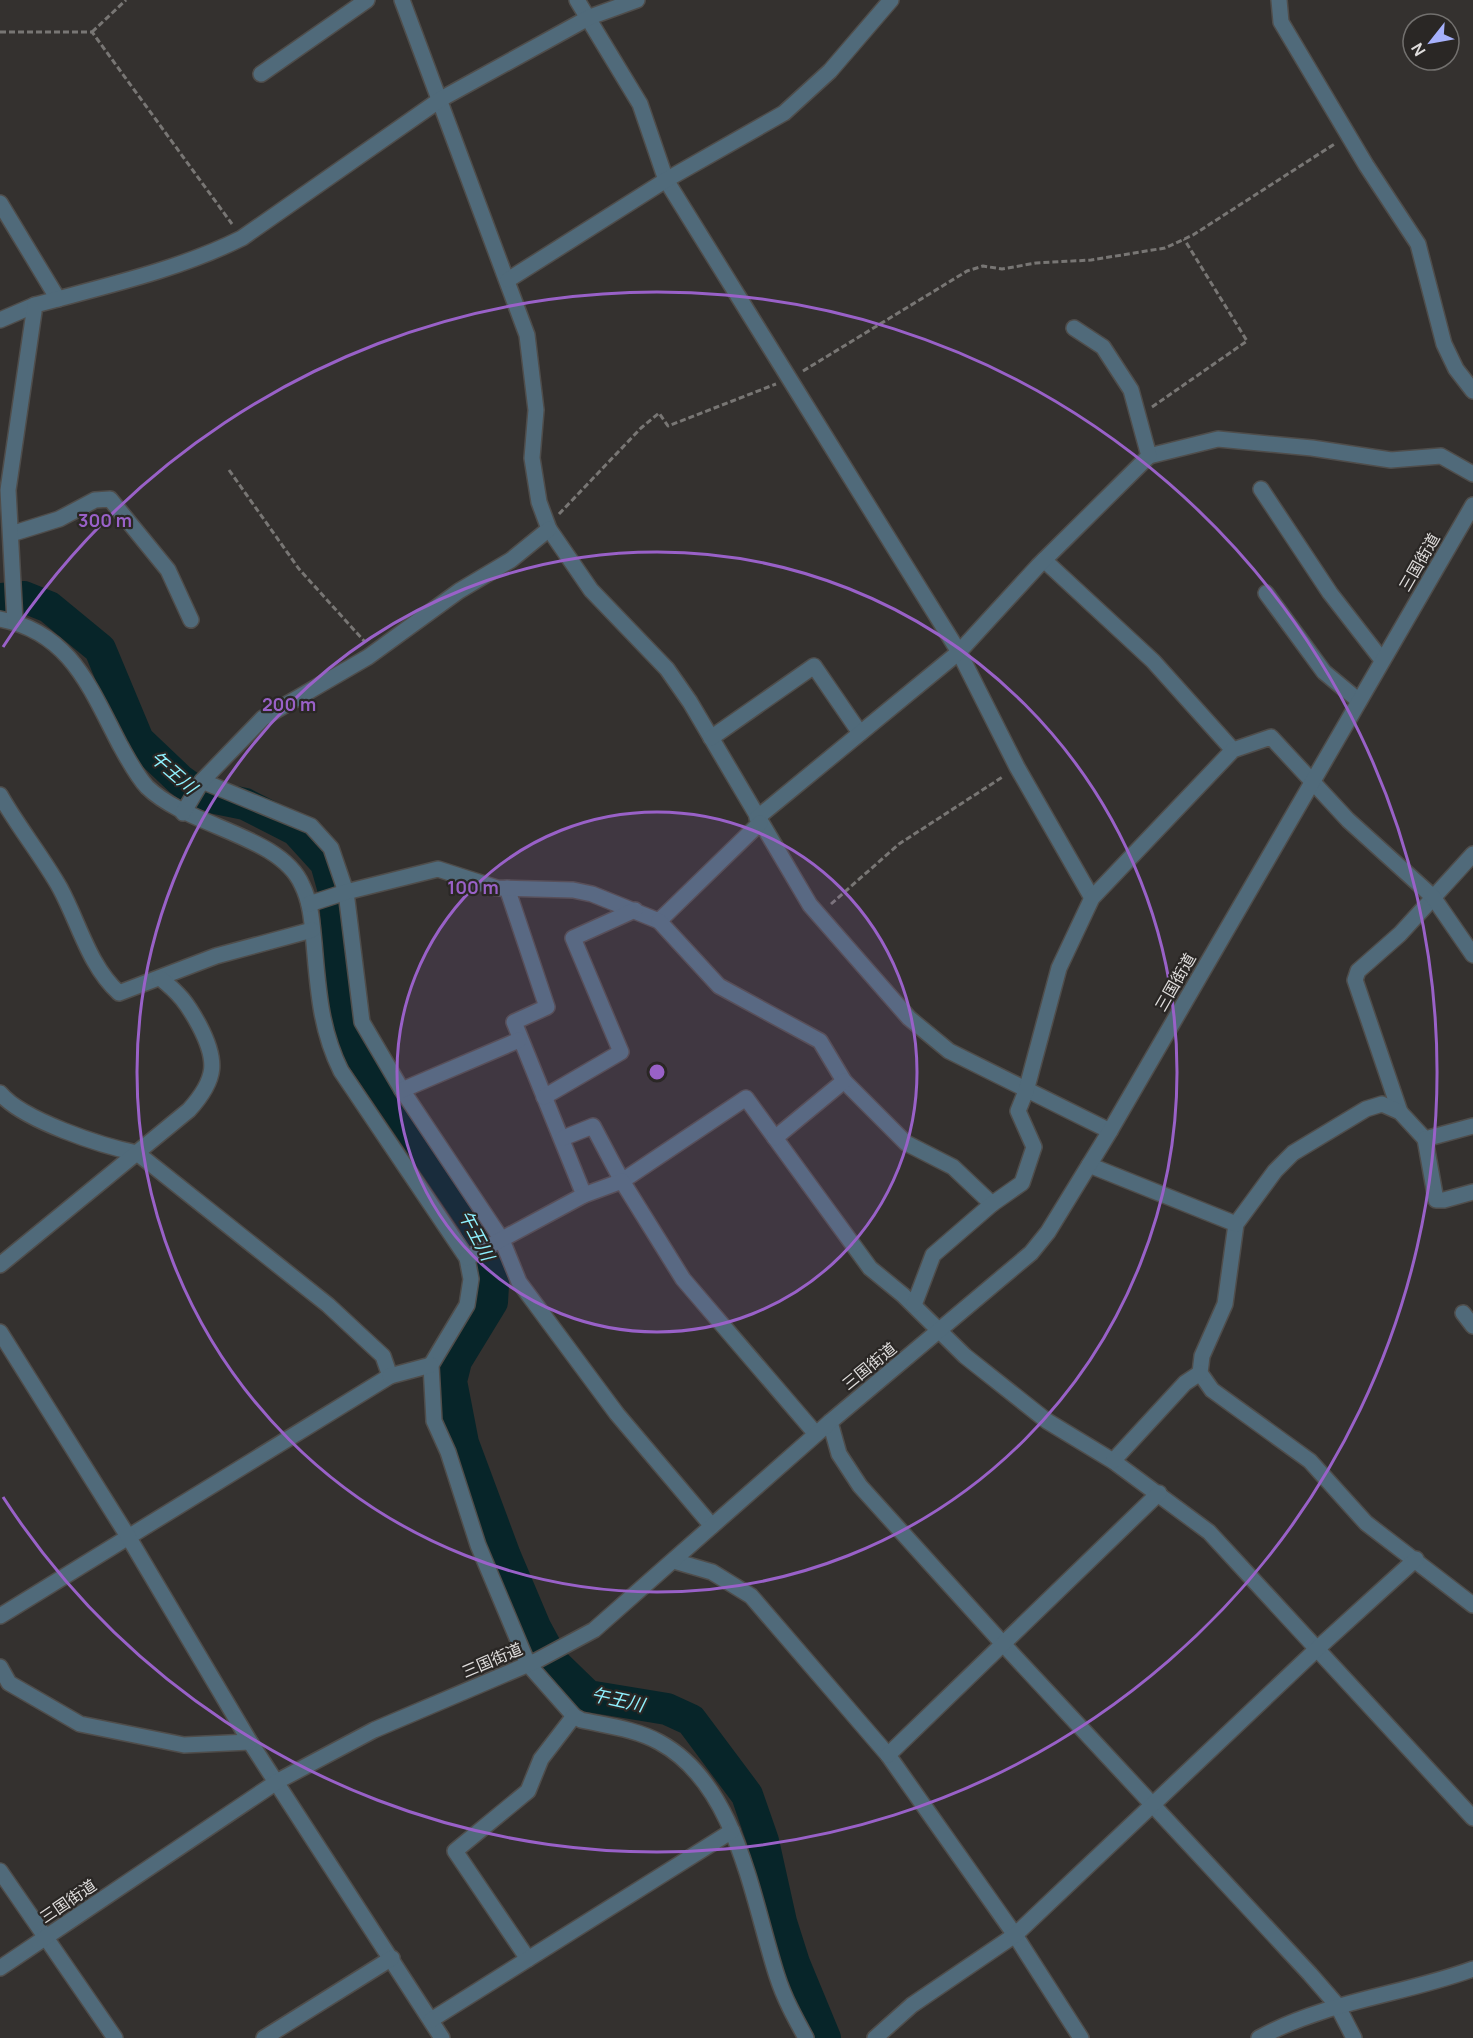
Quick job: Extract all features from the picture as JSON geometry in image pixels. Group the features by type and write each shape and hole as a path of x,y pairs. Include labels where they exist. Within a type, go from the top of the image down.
{"street":[{"path":"261,74 367,0"},
{"path":"402,0 441,99 527,334 534,375 536,410 532,458 539,502 548,527 591,590 667,669 819,915 917,1025 949,1052 1110,1131"},
{"path":"577,0 590,17 640,104 666,180 959,652 1017,767 1092,898"},
{"path":"0,320 35,305 138,277 220,249 242,238 441,99 590,17 637,0"},
{"path":"508,280 666,180 784,113 830,71 891,0"},
{"path":"1279,0 1281,22 1348,135 1418,244 1444,344 1456,369 1473,391"},
{"path":"0,202 58,299"},
{"path":"35,305 8,490 14,576 10,618 46,637 67,653 134,769 148,787 184,810 285,860 302,883 313,903 312,930 328,1045 341,1071 469,1257 471,1279 467,1305 431,1365 434,1421 448,1452 478,1545 532,1662 574,1716 581,1720 637,1732 661,1743 687,1762 721,1806 732,1831 777,1978 806,2038"},
{"path":"1074,328 1103,347 1131,390 1149,456"},
{"path":"658,921 759,820 959,652 1044,560 1149,456 1218,440 1312,448 1391,460 1441,456 1473,474"},
{"path":"1261,489 1330,593 1382,660"},
{"path":"11,534 59,519 95,500 110,499 168,570 191,620"},
{"name":"三国街道","path":"0,1968 278,1781 374,1730 532,1662 594,1630 816,1434 1031,1253 1048,1232 1110,1131 1473,505"},
{"path":"184,810 202,781 263,718 374,652 459,591 511,560 548,527"},
{"path":"1044,560 1153,661 1233,750"},
{"path":"1266,593 1323,672 1359,701"},
{"path":"711,738 814,666 860,733"},
{"path":"914,1305 933,1255 992,1204 1022,1183 1034,1148 1018,1111 1026,1091 1059,968 1092,898 1233,750 1271,737 1348,820 1433,897 1473,955"},
{"path":"202,781 311,825 331,848 346,892 362,1022 402,1090 502,1240 519,1281 617,1414 712,1526"},
{"path":"0,795 60,888 91,954 111,985 119,993 127,992 216,956 312,930"},
{"path":"1400,1112 1355,980 1358,971 1400,934 1473,854"},
{"path":"313,903 346,892 438,869 497,888 573,890 635,910 658,921 719,986 820,1041 844,1081 906,1143 953,1167 992,1204"},
{"path":"507,888 548,1007 514,1022 519,1040 563,1138 584,1195"},
{"path":"544,1097 621,1052 573,938 635,910"},
{"path":"0,1265 189,1110 204,1093 211,1075 212,1049 184,998 160,978"},
{"path":"402,1090 519,1040"},
{"path":"775,1138 844,1081"},
{"path":"0,1093 7,1101 61,1129 136,1153 328,1305 383,1356 390,1376"},
{"path":"469,1257 584,1195 622,1181 746,1098 870,1268 942,1330 965,1356 1047,1421 1113,1461 1209,1532 1473,1818"},
{"path":"1473,1192 1436,1200 1425,1139 1400,1112 1382,1104 1366,1109 1293,1153 1275,1171 1236,1224 1225,1304 1202,1356 1200,1372 1212,1390 1311,1461 1366,1523 1473,1605"},
{"path":"563,1138 592,1126 622,1181 683,1279 816,1434"},
{"path":"1425,1139 1473,1126"},
{"path":"1089,1165 1236,1224"},
{"path":"1463,1312 1469,1324 1473,1326"},
{"path":"0,1332 129,1538 250,1742 278,1781 442,2038"},
{"path":"0,1616 390,1376 431,1365"},
{"path":"1113,1461 1185,1383 1200,1372"},
{"path":"830,1422 839,1454 860,1486 1337,2005 1354,2038"},
{"path":"888,1755 1159,1493"},
{"path":"674,1560 712,1572 750,1596 888,1755 1015,1935 1081,2038"},
{"path":"875,2038 912,2006 1015,1935 1318,1648 1416,1560"},
{"path":"0,1667 9,1683 80,1724 184,1745 250,1742"},
{"path":"528,1959 455,1851 528,1791 541,1760 574,1716"},
{"path":"431,2020 732,1831"},
{"path":"0,1871 115,2038"},
{"path":"264,2038 392,1958"},
{"path":"1259,2038 1293,2021 1337,2005 1473,1969"}],"path":[{"path":"0,32 92,32 126,0"},
{"path":"92,32 242,238"},
{"path":"548,527 641,428 659,413 668,426 791,379 967,271 983,266 1002,269 1036,263 1091,260 1165,248 1184,239 1348,135"},
{"path":"1139,417 1247,341 1184,239"},
{"path":"229,470 299,569 374,652"},
{"path":"819,915 899,844 1017,767"}],"waterway":[{"name":"午王川","path":"0,599 24,597 49,607 100,649 138,740 180,780 201,795 245,804 296,830 326,863 335,895 341,986 353,1044 474,1222 494,1267 492,1302 456,1361 451,1381 463,1443 505,1556 535,1627 555,1664 588,1696 667,1709 691,1720 747,1795 763,1841 781,1922 794,1963 825,2038"}]}
